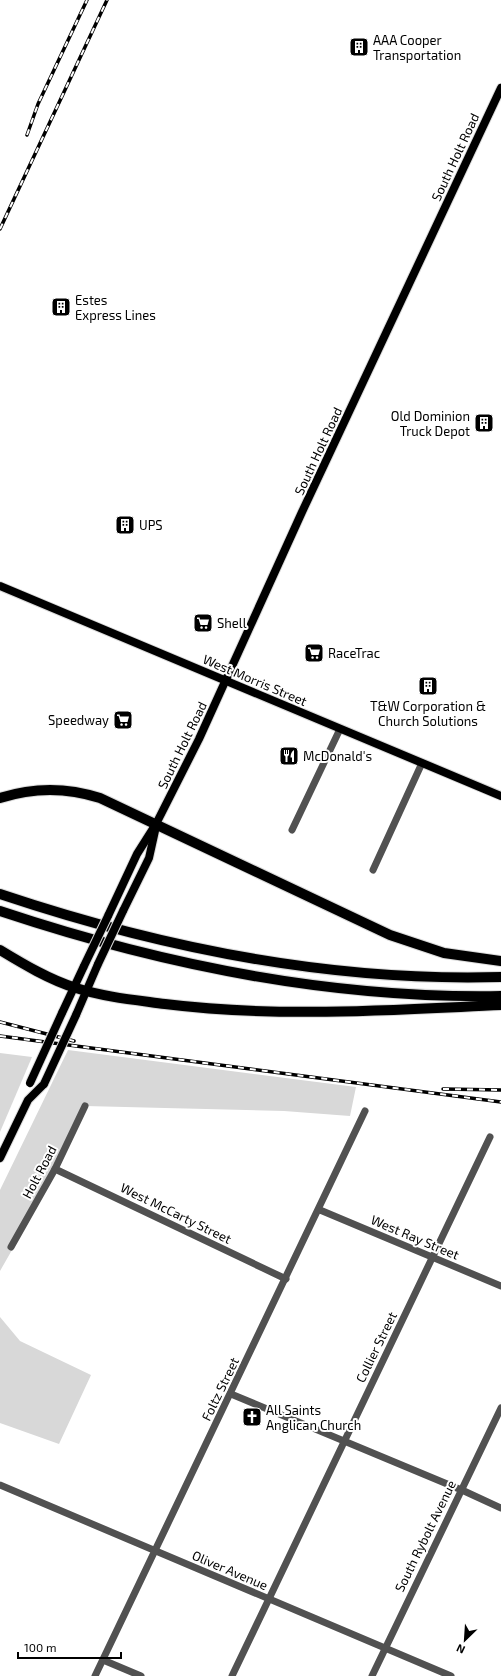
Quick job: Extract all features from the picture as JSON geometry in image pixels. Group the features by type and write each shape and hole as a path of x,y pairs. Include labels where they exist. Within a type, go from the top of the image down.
{"highway":[{"path":"0,798 34,790 71,790 112,803 201,847 406,941 453,956 501,961"},
{"path":"0,894 131,934 235,956 303,966 358,971 431,976 501,977"},
{"path":"0,911 126,949 203,967 265,979 330,988 398,993 501,996"},
{"path":"0,950 74,988 200,1008 256,1012 309,1013 501,1005"}],"main road":[{"name":"South Holt Road","path":"28,1100 30,1082 111,908 137,854 156,824 226,681 302,512 501,88"},
{"name":"West Morris Street","path":"0,586 501,796"},
{"name":"South Holt Road","path":"0,1158 28,1100 44,1084 98,964 149,858 156,824"}],"street":[{"path":"292,830 340,729"},
{"path":"373,870 422,763"},
{"name":"Holt Road","path":"11,1247 55,1169 85,1106"},
{"name":"Foltz Street","path":"95,1676 320,1210 366,1111"},
{"name":"Collier Street","path":"232,1676 490,1137"},
{"name":"West McCarty Street","path":"55,1169 286,1279"},
{"name":"West Ray Street","path":"320,1210 501,1286"},
{"path":"231,1394 501,1508"},
{"name":"South Rybolt Avenue","path":"372,1676 501,1408"},
{"name":"Oliver Avenue","path":"0,1485 452,1676"},
{"path":"103,1660 141,1676"}],"shaded area":[{"path":"68,1050 356,1087 350,1116 284,1111 85,1106 56,1173 0,1271 0,1190"},
{"path":"0,1053 32,1057 0,1132"},
{"path":"0,1317 20,1341 91,1375 59,1444 0,1423"}],"railway":[{"path":"27,135 38,104 87,0"},
{"path":"0,229 107,0"},
{"path":"0,1022 74,1041"},
{"path":"0,1036 501,1102"},
{"path":"443,1089 501,1090"}],"place":[{"name":"AAA Cooper Transportation","path":"359,47"},
{"name":"Estes Express Lines","path":"61,307"},
{"name":"Old Dominion Truck Depot","path":"484,423"},
{"name":"UPS","path":"125,525"},
{"name":"Shell","path":"203,623"},
{"name":"RaceTrac","path":"314,653"},
{"name":"T&W Corporation & Church Solutions","path":"428,686"},
{"name":"Speedway","path":"123,720"},
{"name":"McDonald's","path":"289,756"},
{"name":"All Saints Anglican Church","path":"252,1417"}]}
